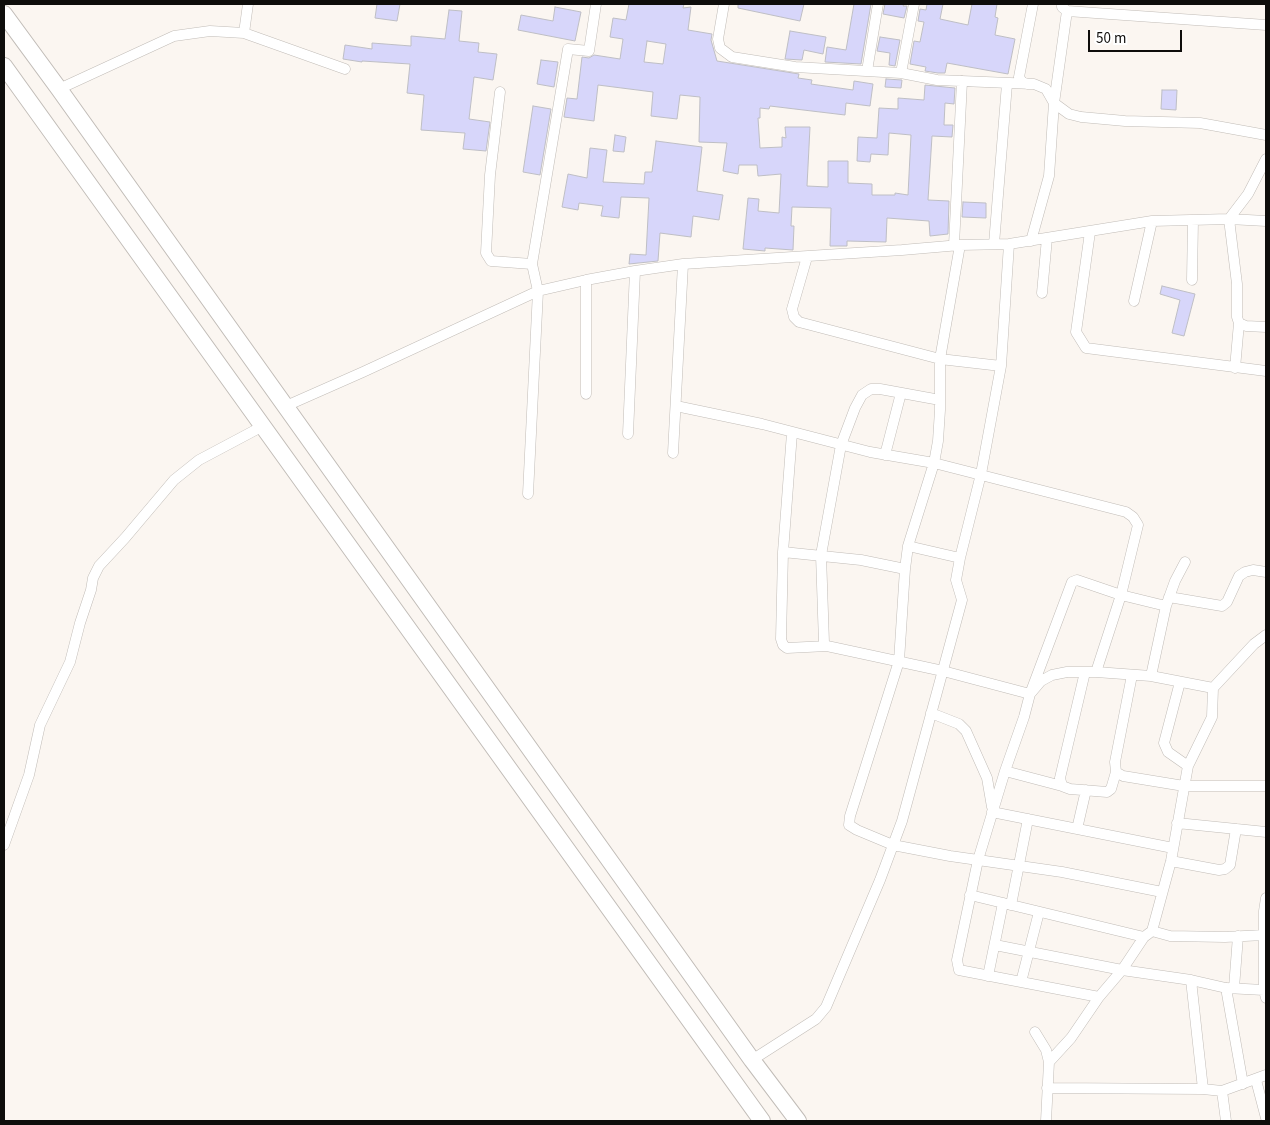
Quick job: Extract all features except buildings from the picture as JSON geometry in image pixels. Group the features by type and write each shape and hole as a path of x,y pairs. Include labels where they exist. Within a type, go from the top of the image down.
{"main road":[{"path":"4,14 752,1060 798,1121"},
{"path":"4,66 762,1121"}],"street":[{"path":"244,33 248,4"},
{"path":"528,494 538,291 532,264 568,49 589,51 596,4"},
{"path":"724,4 718,39 720,48 732,57 795,67 901,73 937,80 1041,86 1046,89 1054,103 1069,114 1081,117 1124,121 1200,123 1266,135"},
{"path":"867,71 878,4"},
{"path":"901,73 914,4"},
{"path":"1027,84 1022,82 1019,77 1033,4"},
{"path":"1031,240 1049,176 1054,103 1064,8 1266,25"},
{"path":"59,89 174,36 210,31 244,33 345,70"},
{"path":"962,81 957,245 940,358 938,441 934,463 908,546 899,661 850,816 849,825 893,845 1019,865 1162,892"},
{"path":"994,244 1006,84"},
{"path":"500,92 490,175 486,253 492,260 532,264"},
{"path":"1236,368 1239,323 1237,316 1237,284 1229,219 1248,194 1266,159"},
{"path":"286,406 538,291 586,280 683,264 957,245 1009,244 1152,222 1229,219 1266,221"},
{"path":"1192,280 1193,220"},
{"path":"1134,301 1152,222"},
{"path":"1074,338 1090,232"},
{"path":"1090,232 1076,332 1086,348 1266,371"},
{"path":"1042,294 1047,238"},
{"path":"752,1060 816,1019 826,1007 880,880 902,821 962,600 956,580 981,474 1001,366 1009,244"},
{"path":"806,256 792,309 794,317 799,322 940,358 1001,366"},
{"path":"673,454 683,264"},
{"path":"628,434 635,271"},
{"path":"586,280 586,394"},
{"path":"1239,323 1246,326 1266,328"},
{"path":"827,646 824,643 821,555 842,445 855,408 862,395 871,389 940,400"},
{"path":"885,455 901,393"},
{"path":"676,406 762,424 885,455 934,463 981,474 1126,512 1133,516 1138,525 1121,595 1090,672 1060,778 1062,786"},
{"path":"4,845 28,775 40,725 70,662 98,566 125,538 174,480 199,460 263,426"},
{"path":"792,433 783,552 781,639 783,645 787,648 827,646 943,671 1030,694"},
{"path":"908,546 960,558"},
{"path":"783,552 861,560 905,569"},
{"path":"1151,676 1168,601 1184,562"},
{"path":"1099,997 959,970 957,960 978,860 992,811 1030,694 1072,582 1077,580 1121,595 1222,606 1227,602 1239,576 1252,570 1266,572"},
{"path":"1049,1062 1071,1038 1099,997 1122,970 1148,934 1159,910 1171,861 1188,766 1212,717 1213,688 1254,644 1266,635"},
{"path":"1030,694 1041,681 1052,675 1067,672 1151,676 1213,688"},
{"path":"1005,771 1070,789 1107,792 1111,789 1116,772 1115,762 1132,675"},
{"path":"1180,682 1164,743 1168,752 1188,766"},
{"path":"931,713 959,724 966,731 987,778 992,811"},
{"path":"1116,772 1122,776 1184,786 1266,786"},
{"path":"1076,829 1086,790"},
{"path":"992,811 1174,848"},
{"path":"988,976 994,945 1019,865 1028,819"},
{"path":"1177,823 1266,832"},
{"path":"1171,861 1219,870 1225,869 1230,865 1236,829"},
{"path":"970,895 1039,912 1148,934 1170,936 1264,935"},
{"path":"994,945 1122,970 1191,980 1265,994 1264,935 1266,898"},
{"path":"1021,982 1039,912"},
{"path":"1238,936 1230,988 1243,1084"},
{"path":"1191,980 1203,1089"},
{"path":"1035,1032 1046,1050 1049,1062 1046,1121"},
{"path":"1048,1088 1203,1089 1222,1091 1266,1075"},
{"path":"1256,1080 1266,1118"},
{"path":"1222,1091 1226,1121"}]}
